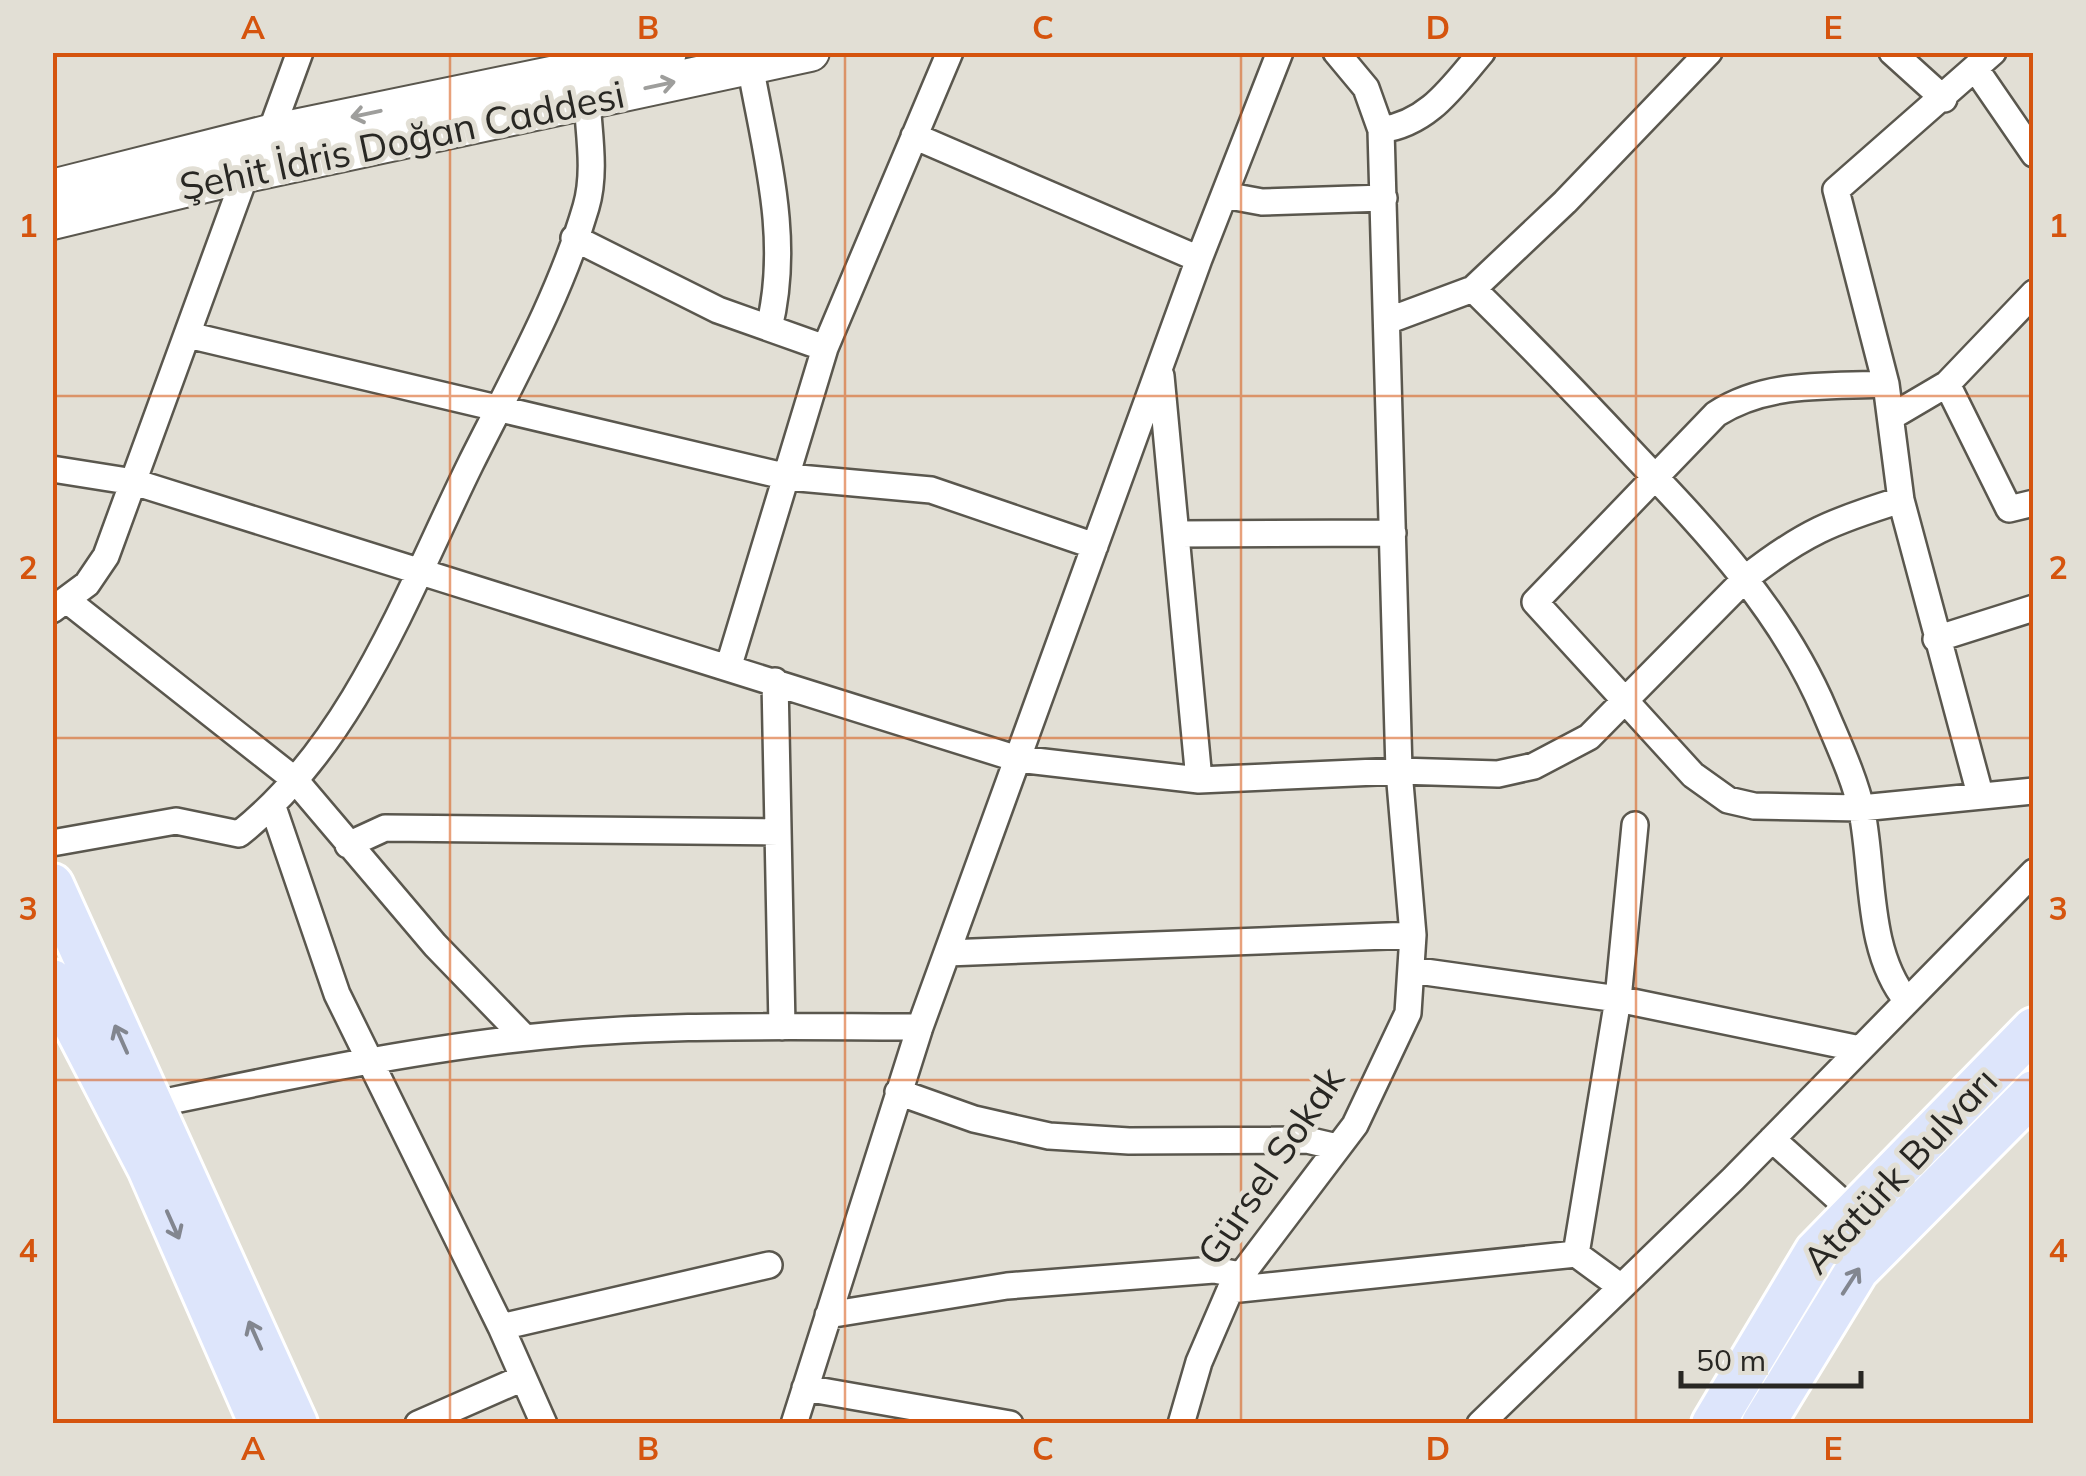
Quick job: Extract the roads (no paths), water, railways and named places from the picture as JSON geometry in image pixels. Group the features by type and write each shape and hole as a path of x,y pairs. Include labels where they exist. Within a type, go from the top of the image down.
{"main road":[{"name":"Şehit İdris Doğan Caddesi","path":"52,220 246,172 810,52"},
{"name":"Şehit İdris Doğan Caddesi","path":"52,189 270,134 656,54"},
{"path":"52,885 296,1424"},
{"path":"52,981 148,1168 260,1424"},
{"name":"Atatürk Bulvarı","path":"1712,1424 1816,1252 2034,1029"},
{"name":"Atatürk Bulvarı","path":"1763,1424 1857,1270 2034,1092"}],"street":[{"path":"300,52 270,134 246,172 106,556 60,605 295,780 435,945 525,1038"},
{"path":"730,665 825,348 950,52"},
{"path":"794,1424 920,1027 1198,259 1280,52"},
{"name":"Gürsel Sokak","path":"1181,1424 1199,1362 1236,1283 1355,1125 1408,1012 1413,934 1399,770 1381,130 1366,88 1336,52"},
{"path":"1381,130 1404,126 1429,112 1482,52"},
{"path":"1387,321 1473,288 1565,202 1709,52"},
{"path":"1892,52 1944,100"},
{"path":"1980,794 1901,500 1886,384 1836,190 1985,62 2034,154"},
{"path":"750,66 779,225 779,280 769,328"},
{"path":"52,844 176,821 239,834 272,807 295,780 362,687 498,409 574,238 587,204 590,179 587,100"},
{"path":"914,136 1198,259"},
{"path":"1224,195 1262,202 1384,198"},
{"path":"574,238 718,310 825,348"},
{"path":"1473,288 1746,578 1802,663 1861,808 1883,956 1895,986 1907,1001"},
{"path":"1891,417 1948,384 2034,293"},
{"path":"188,335 788,477 931,490 1095,546"},
{"path":"1160,371 1199,780"},
{"path":"1886,384 1786,389 1737,401 1716,414 1535,602 1693,775 1728,800 1754,806 1861,808 2034,790"},
{"path":"1948,384 2009,510 2034,503"},
{"path":"52,469 134,482 730,665 1018,759 1102,772 1199,780 1399,770 1498,774 1534,766 1589,737 1746,578 1806,533 1901,500"},
{"path":"1178,534 1393,534"},
{"path":"1936,639 2034,608"},
{"path":"775,680 782,1026"},
{"path":"272,807 337,994 544,1424"},
{"path":"1576,1254 1618,999 1635,825"},
{"path":"348,845 385,828 778,832"},
{"path":"1480,1424 1772,1139 2034,872"},
{"path":"947,953 1413,934"},
{"path":"1411,970 1618,999 1860,1049"},
{"path":"151,1105 370,1060 525,1038 686,1026 920,1027"},
{"path":"898,1092 974,1120 1049,1136 1129,1141 1307,1140 1338,1146"},
{"path":"1772,1139 1853,1212"},
{"path":"828,1315 1046,1282 1214,1270 1236,1283 1576,1254 1621,1287"},
{"path":"501,1328 768,1265"},
{"path":"418,1424 524,1378"},
{"path":"805,1388 974,1421 1010,1424"}]}
